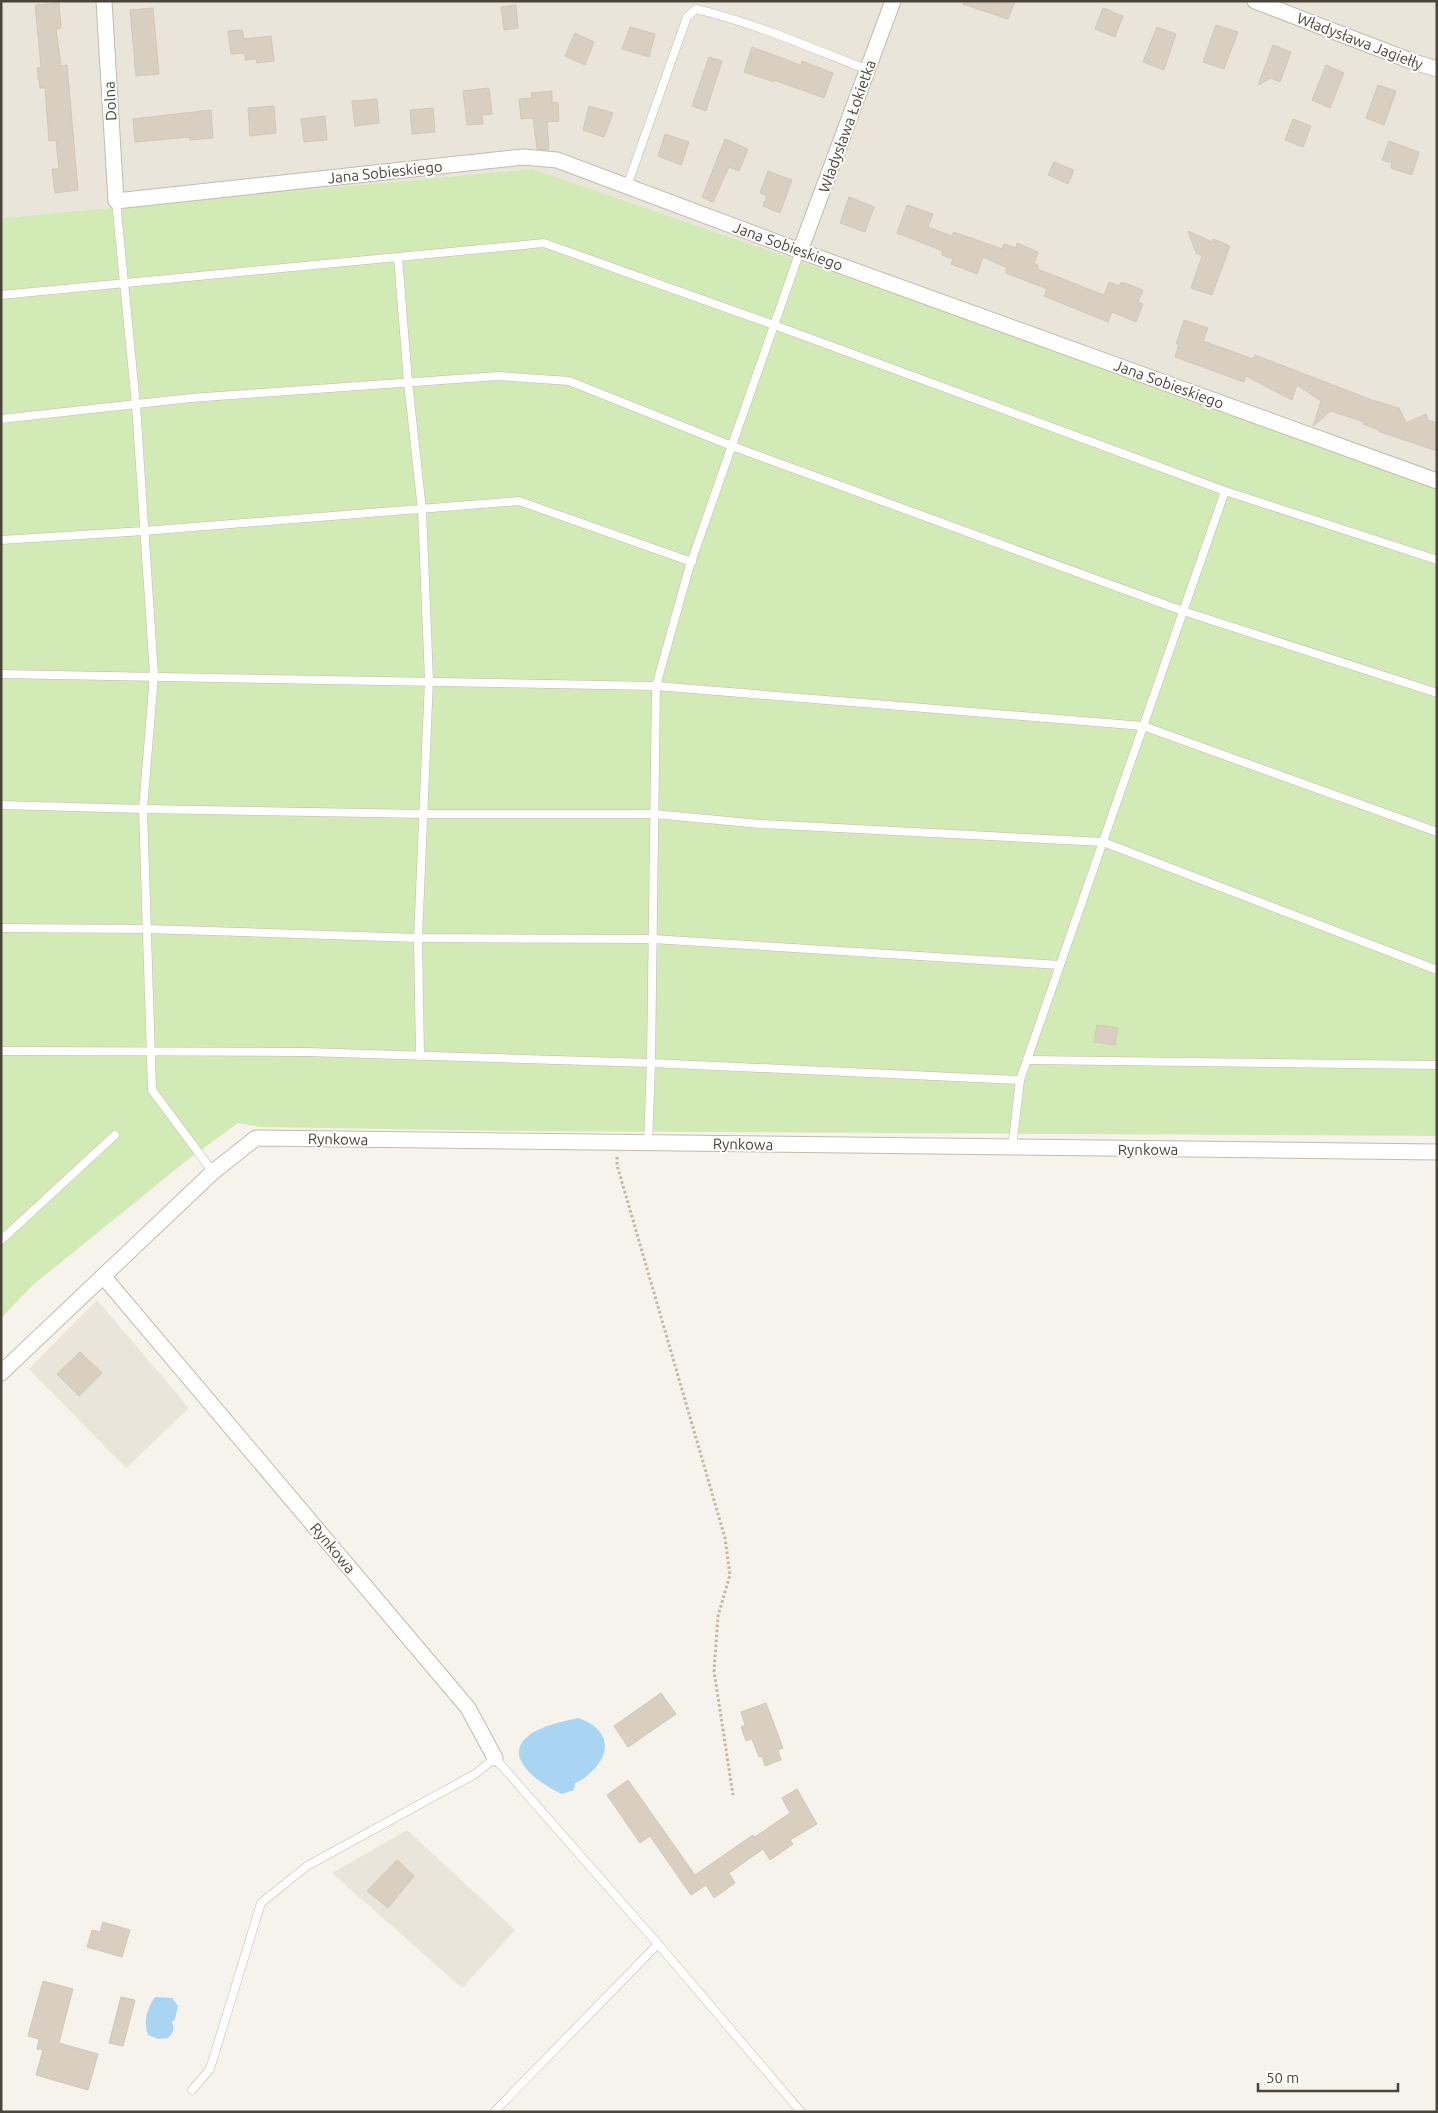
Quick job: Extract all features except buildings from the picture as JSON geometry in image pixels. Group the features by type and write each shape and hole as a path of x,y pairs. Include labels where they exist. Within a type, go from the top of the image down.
{"street":[{"name":"Dolna","path":"104,1 116,201"},
{"name":"Władysława Łokietka","path":"800,251 893,1"},
{"name":"Władysława Jagiełły","path":"1255,1 1410,62 1437,69"},
{"name":"Jana Sobieskiego","path":"116,201 523,156 557,160 800,251 1437,481"},
{"name":"Rynkowa","path":"1,1373 213,1172 256,1138 1437,1152"},
{"name":"Rynkowa","path":"103,1276 468,1708 495,1758"}],"lane":[{"path":"627,186 687,17 696,9 787,39 868,70"},
{"path":"116,201 136,405 154,675 143,809 152,1090 213,1172"},
{"path":"1,295 544,243 774,325 1224,491 1437,560"},
{"path":"648,1143 651,1063 656,686 692,562 800,251"},
{"path":"398,257 408,382 422,510 429,680 425,814 418,938 420,1056"},
{"path":"1,418 191,398 498,376 569,381 732,446 1183,611 1437,693"},
{"path":"1012,1148 1020,1080 1224,491"},
{"path":"1,540 144,531 520,501 692,562"},
{"path":"1,674 429,680 656,686 1143,726 1437,832"},
{"path":"1,805 425,814 654,814 760,824 1103,842 1437,970"},
{"path":"1,928 147,929 418,938 653,939 1060,965"},
{"path":"1,1051 307,1052 651,1063 1020,1080"},
{"path":"1027,1060 1437,1065"},
{"path":"1,1240 114,1135"},
{"path":"192,2090 210,2070 260,1903 308,1866 475,1774 495,1758 658,1944 801,2112"},
{"path":"494,2112 658,1944"}],"path":[{"path":"618,1142 617,1165 725,1538 730,1575 718,1616 714,1671 733,1795"}],"shaded area":[{"path":"1,1 1437,1 1437,497 532,169 1,218"},
{"path":"97,1300 189,1408 126,1468 29,1369"},
{"path":"407,1830 515,1930 462,1988 332,1873"}],"green space":[{"path":"532,169 1437,481 1437,1136 510,1131 260,1127 238,1123 186,1161 33,1285 1,1318 1,218"}],"water":[{"path":"578,1718 594,1726 599,1731 605,1744 604,1751 596,1767 575,1783 574,1790 562,1794 546,1786 529,1772 519,1756 520,1747 525,1739 536,1731 550,1725"},
{"path":"155,1997 172,1998 178,2006 175,2019 172,2022 173,2031 168,2038 158,2039 148,2035 147,2015"}]}
